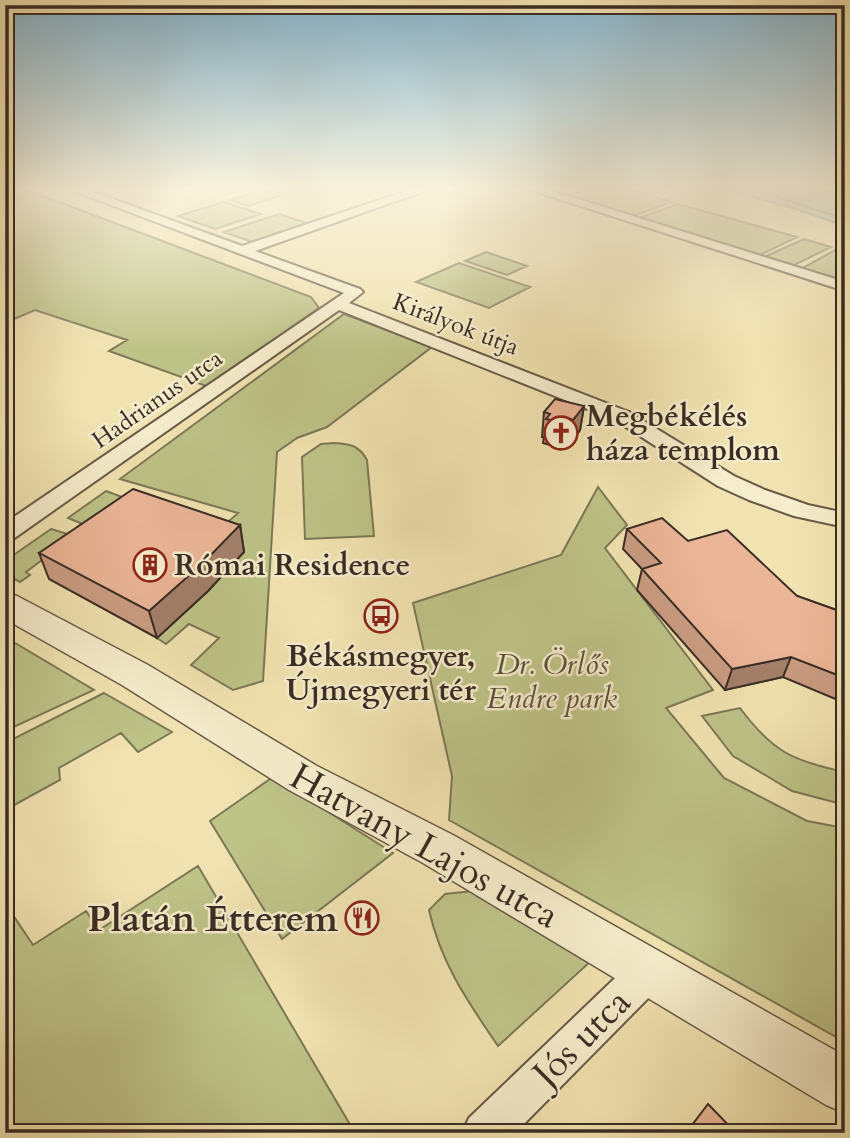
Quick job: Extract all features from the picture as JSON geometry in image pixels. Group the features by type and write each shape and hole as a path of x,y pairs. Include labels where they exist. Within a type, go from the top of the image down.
{"street":[{"name":"Királyok útja","path":"220,243 355,292 337,304"},
{"path":"241,251 264,243"},
{"path":"706,243 845,287"},
{"name":"Királyok útja","path":"337,304 622,416 726,481 757,495 802,511 845,520"},
{"name":"Hadrianus utca","path":"5,534 337,304"},
{"name":"Hatvany Lajos utca","path":"5,604 135,675 303,778 438,849 845,1086"},
{"name":"Jós utca","path":"484,1133 649,971"}],"green space":[{"path":"5,243 168,243 311,297 319,308 206,386 109,351 127,340 35,310 12,320 5,318"},
{"path":"712,243 784,243 756,257"},
{"path":"795,243 818,243 831,247 790,267 762,258"},
{"path":"837,249 845,251 845,285 799,270"},
{"path":"486,252 527,266 507,275 465,261"},
{"path":"459,263 530,287 489,308 416,282"},
{"path":"344,314 432,347 327,427 297,438 277,452 263,681 233,690 191,665 219,638 189,624 166,644 157,638 209,539 238,513 120,479"},
{"path":"321,444 354,446 367,460 374,536 305,539 302,457"},
{"name":"Dr. Örlős Endre park","path":"598,487 627,525 605,548 713,690 666,708 724,778 807,821 845,828 845,1042 449,820 452,776 413,603 561,555"},
{"path":"106,491 122,497 85,525 68,518"},
{"path":"51,529 74,536 26,572 30,575 20,582 5,574 5,561"},
{"path":"5,637 94,690 5,731"},
{"path":"104,693 172,732 138,752 121,733 59,768 60,780 5,810 5,743"},
{"path":"740,708 762,735 785,752 811,763 845,772 845,805 792,791 733,756 702,716"},
{"path":"273,777 393,853 282,939 210,821"},
{"path":"198,866 355,1133 5,1133 5,903 33,945 86,911 99,930"},
{"path":"473,891 592,960 498,1046 448,965 429,910 445,894"}],"building":[{"path":"555,399 584,406 573,420 568,418 564,423 546,419 550,414 544,412"},
{"name":"Római Residence","path":"133,489 240,525 202,564 149,611 39,553"},
{"path":"662,518 688,541 727,530 797,596 845,613 845,678 791,657 732,669 642,569 661,563 627,529"},
{"path":"708,1104 736,1133 686,1133"}],"place":[{"name":"Megbékélés háza templom","path":"561,433"},
{"name":"Római Residence","path":"150,565"},
{"name":"Békásmegyer, Újmegyeri tér","path":"381,616"},
{"name":"Platán Étterem","path":"362,918"}]}
